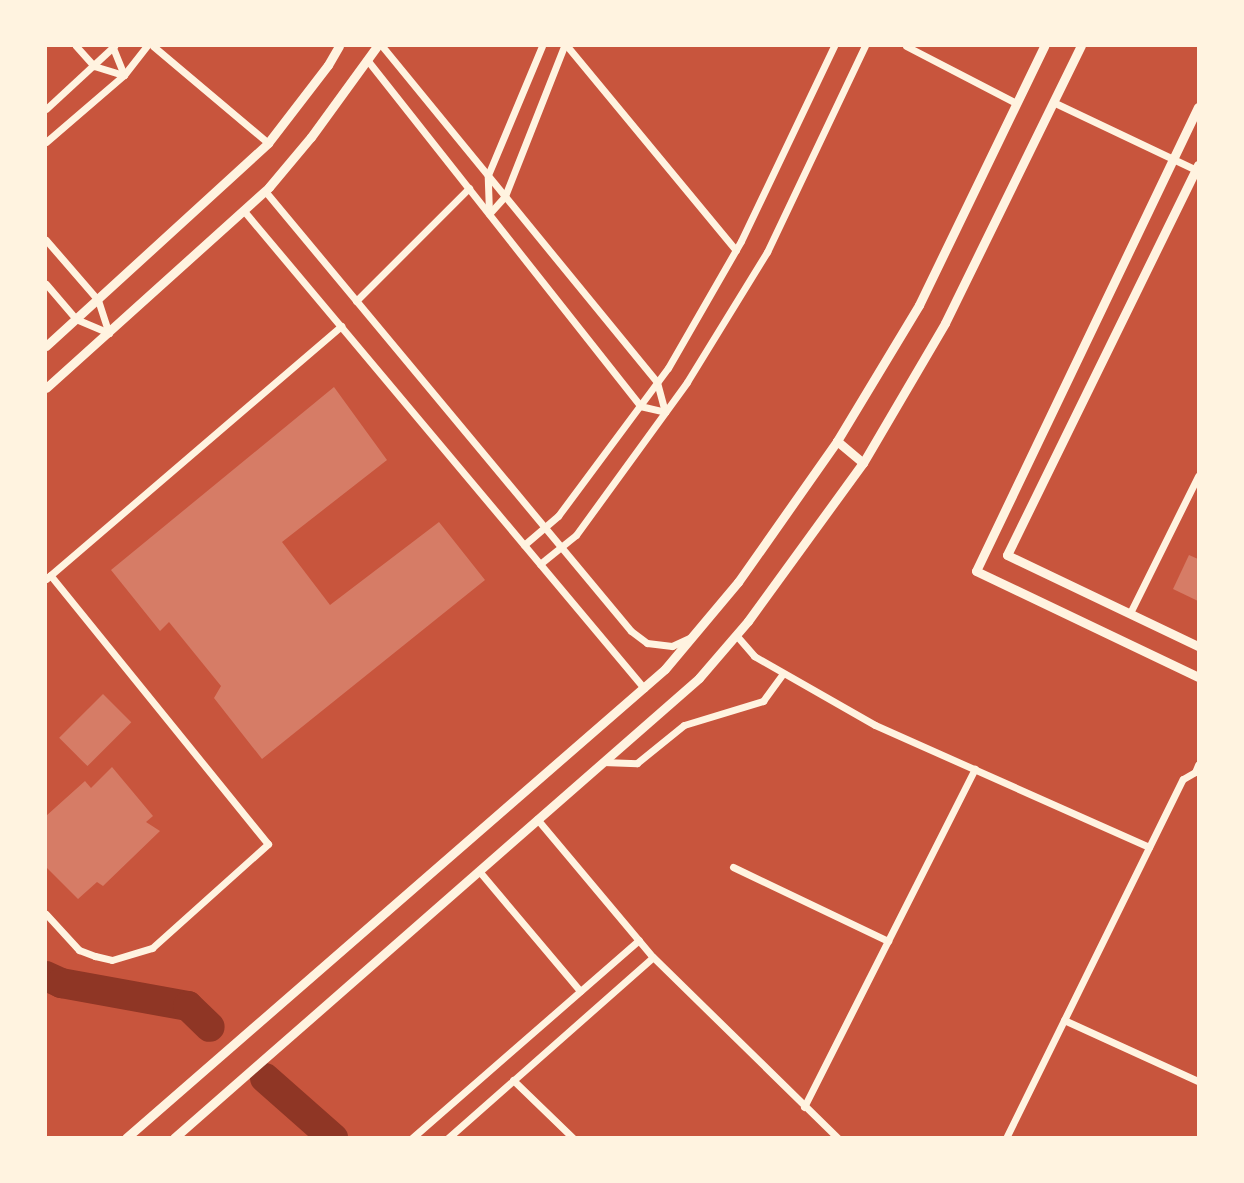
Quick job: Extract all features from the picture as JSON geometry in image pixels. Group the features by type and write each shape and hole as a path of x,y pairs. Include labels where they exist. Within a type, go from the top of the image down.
{"street":[{"path":"76,46 94,66 124,75"},
{"path":"46,109 113,46 124,75"},
{"path":"46,142 124,75 147,46"},
{"path":"153,46 268,143"},
{"path":"46,346 268,143 328,65 339,46"},
{"path":"46,388 265,191 379,46 657,382 665,412"},
{"path":"489,214 488,175 542,46"},
{"path":"489,214 505,196 566,46 736,250"},
{"path":"524,545 558,516 657,382 736,250 834,46"},
{"path":"540,564 576,535 665,412 767,251 865,46"},
{"path":"906,46 1016,103"},
{"path":"126,1138 644,688 665,669 692,637 738,582 837,441 919,305 1044,46"},
{"path":"174,1138 699,678 736,635 863,463 945,323 1081,46"},
{"path":"368,61 640,406 665,412"},
{"path":"1053,102 1173,160 1197,168 1007,555 1199,646"},
{"path":"1199,107 976,571 1199,677"},
{"path":"356,301 468,188"},
{"path":"265,191 631,631 647,643 672,646 692,637"},
{"path":"244,211 644,688"},
{"path":"46,240 98,300 109,333"},
{"path":"46,284 76,319 109,333"},
{"path":"46,914 79,950 95,956 112,960 152,948 268,844 48,577 341,326"},
{"path":"837,441 863,463"},
{"path":"1130,613 1199,476"},
{"path":"736,635 754,656 875,724 1149,847"},
{"path":"603,762 637,763 684,725 763,701 783,673"},
{"path":"1006,1138 1183,779 1195,772 1199,765"},
{"path":"804,1107 975,769"},
{"path":"537,819 653,957 838,1138"},
{"path":"733,867 888,941"},
{"path":"479,871 580,991"},
{"path":"412,1138 639,940"},
{"path":"447,1138 653,957"},
{"path":"1064,1020 1199,1081"},
{"path":"513,1080 573,1138"}],"building":[{"path":"334,387 387,460 282,542 330,605 439,522 485,580 262,759 214,698 221,686 169,622 160,631 111,570"},
{"path":"1189,555 1198,559 1198,601 1173,589"},
{"path":"103,694 131,722 87,766 59,738"},
{"path":"112,767 153,816 146,822 160,831 103,886 97,882 78,899 46,867 46,816 85,781 91,788"}],"waterway":[{"path":"46,976 61,983 188,1006 210,1027"},
{"path":"265,1078 333,1138"}]}
